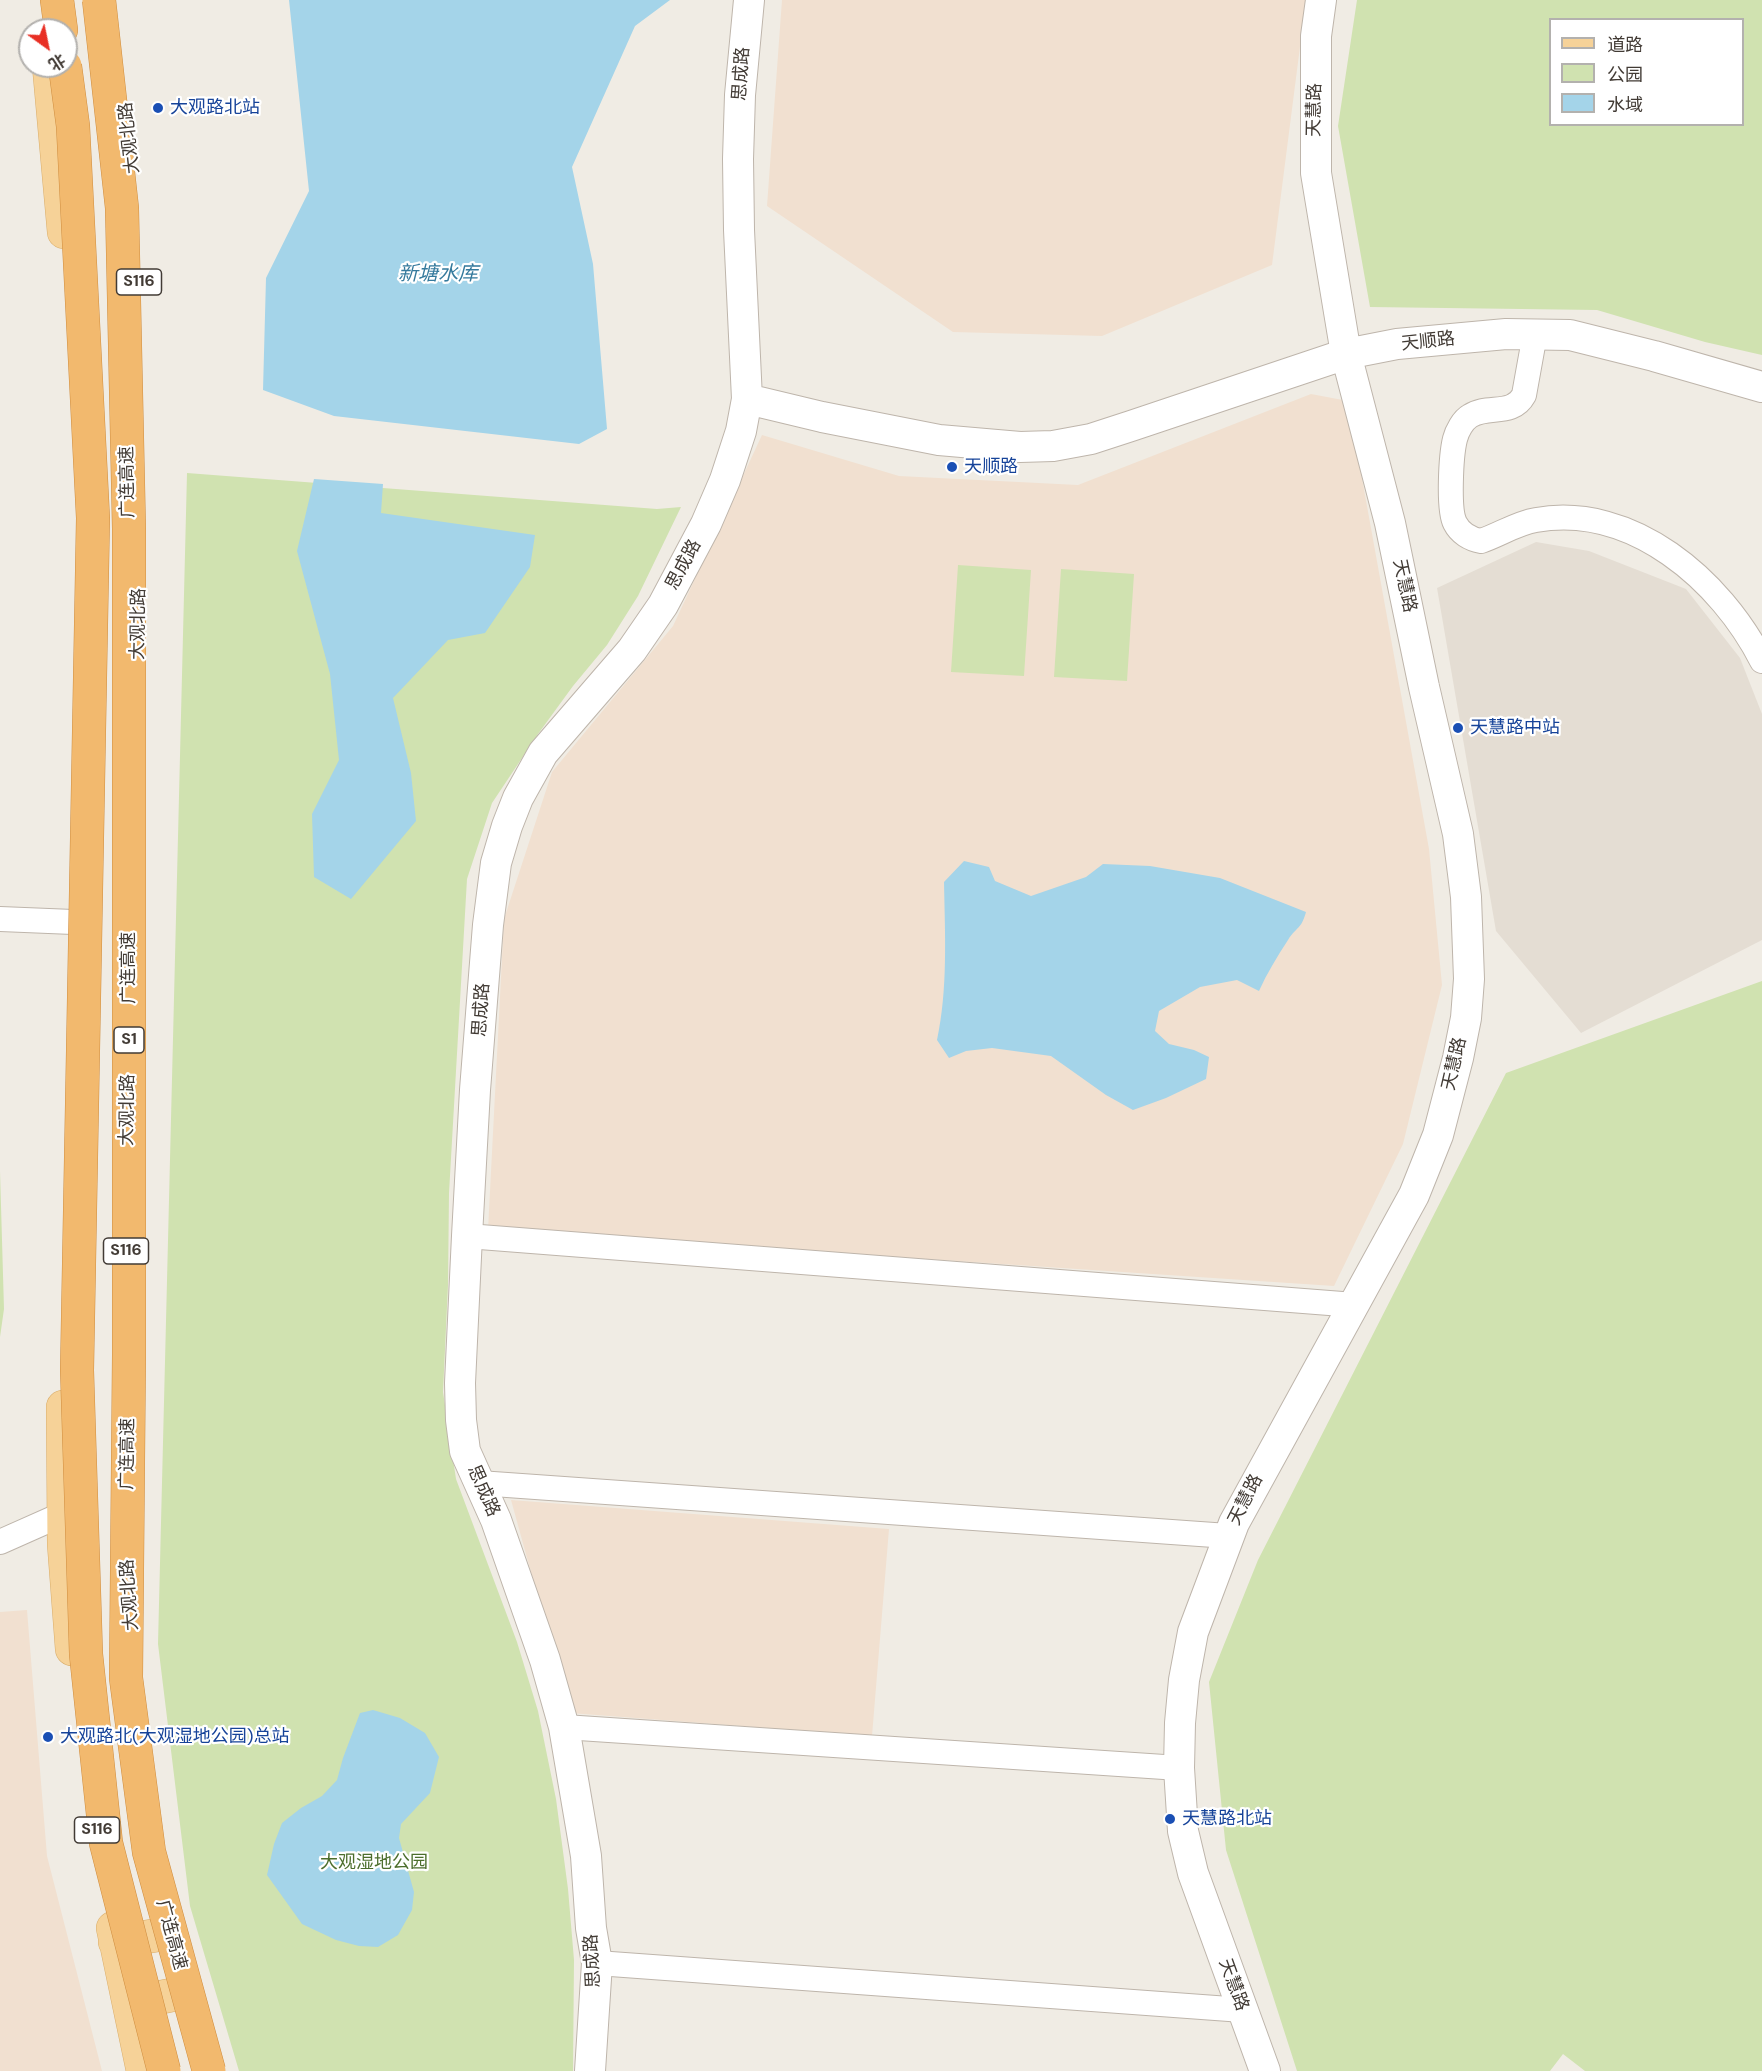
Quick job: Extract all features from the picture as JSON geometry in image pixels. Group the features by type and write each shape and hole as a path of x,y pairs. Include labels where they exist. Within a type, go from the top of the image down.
{"highway":[{"path":"57,0 59,18"},
{"name":"广连高速","path":"99,0 122,208 129,518 129,1354 126,1678 148,1852 209,2071"},
{"name":"广连高速","path":"67,78 73,126 93,518 77,1370 86,1654 106,1842 164,2071"}],"main road":[{"path":"42,0 44,18"},
{"name":"大观北路","path":"114,0 135,190 140,379 140,566 122,1451 129,1593 153,1829 181,1993 200,2071"},
{"name":"S116","path":"50,78 83,433 85,513 63,1376 63,1514 78,1718 115,1942 143,2071"},
{"path":"82,567 140,566"},
{"path":"115,1942 170,1933"},
{"path":"129,2004 181,1993"}],"street":[{"name":"思成路","path":"590,2071 597,1963 591,1928 586,1856 564,1727 553,1686 496,1520 465,1451 461,1420 460,1383 475,1090 488,925 496,863 518,798 543,753 632,650 663,605 706,524 725,480 741,431 747,399 738,159 740,95 749,0"},
{"name":"天慧路","path":"1265,2071 1193,1873 1183,1831 1179,1768 1184,1680 1193,1632 1228,1536 1251,1489 1414,1195 1438,1135 1458,1058 1466,1018 1469,980 1468,940 1458,834 1424,687 1390,523 1346,354 1316,173 1316,36 1321,0"},
{"name":"天顺路","path":"747,399 822,417 939,440 1020,447 1053,446 1091,439 1346,354 1429,341 1506,334 1570,335 1710,371 1755,388"},
{"path":"1535,334 1524,395 1520,403 1510,408 1478,412 1469,416 1455,438 1452,514 1460,530 1473,540 1481,541 1534,520 1560,517 1601,522 1641,536 1688,567 1713,591 1743,629 1762,661"},
{"path":"0,919 73,922"},
{"path":"467,1236 1355,1305"},
{"path":"479,1483 1228,1536"},
{"path":"0,1542 63,1514"},
{"path":"564,1727 1179,1768"},
{"path":"597,1963 1242,2010"}],"shaded area":[{"path":"782,0 1306,0 1272,265 1102,336 953,332 767,206"},
{"path":"1311,394 1348,401 1429,849 1442,985 1403,1144 1334,1286 488,1230 504,919 552,772 673,626 762,435 899,476 1078,485"},
{"path":"1536,542 1589,551 1686,589 1740,658 1762,714 1762,940 1581,1033 1496,931 1437,588"},
{"path":"511,1500 889,1529 872,1736 570,1713"},
{"path":"27,1610 47,1856 102,2071 0,2071 0,1612"}],"green space":[{"path":"1357,0 1762,0 1762,355 1705,342 1597,310 1370,307 1338,126"},
{"name":"大观湿地公园","path":"187,473 657,509 681,507 638,596 607,645 538,734 492,803 467,879 449,1193 443,1392 456,1479 517,1642 538,1711 556,1799 568,1889 574,1960 573,2071 239,2071 190,1906 158,1644"},
{"path":"958,565 1031,570 1024,676 951,672"},
{"path":"1061,569 1134,574 1127,681 1054,677"},
{"path":"1762,981 1762,2071 1585,2071 1563,2054 1550,2071 1297,2071 1226,1850 1209,1682 1258,1560 1506,1073"},
{"path":"0,1171 4,1309 0,1337"}],"water":[{"name":"新塘水库","path":"289,0 670,0 635,26 572,167 593,264 607,429 579,444 334,416 263,390 266,278 309,191"},
{"path":"314,479 383,484 381,513 535,535 530,567 485,633 448,640 393,698 411,773 416,821 351,899 314,877 312,814 339,760 330,674 297,551"},
{"path":"964,861 989,867 995,881 1031,896 1086,877 1103,864 1150,866 1220,878 1306,912 1259,991 1237,980 1200,987 1159,1011 1155,1031 1169,1044 1194,1050 1209,1057 1206,1079 1166,1098 1133,1110 1106,1095 1051,1056 992,1048 966,1051 949,1058 937,1040 944,982 944,882"},
{"path":"373,1710 400,1718 425,1733 439,1757 430,1793 401,1824 399,1838 414,1892 412,1910 398,1935 378,1947 359,1946 336,1940 302,1924 267,1875 274,1844 282,1823 301,1808 322,1796 337,1780 360,1713"}],"place":[{"name":"大观路北站","path":"158,108"},
{"name":"天顺路","path":"952,467"},
{"name":"天慧路中站","path":"1458,728"},
{"name":"大观路北(大观湿地公园)总站","path":"48,1737"},
{"name":"天慧路北站","path":"1170,1819"}]}
